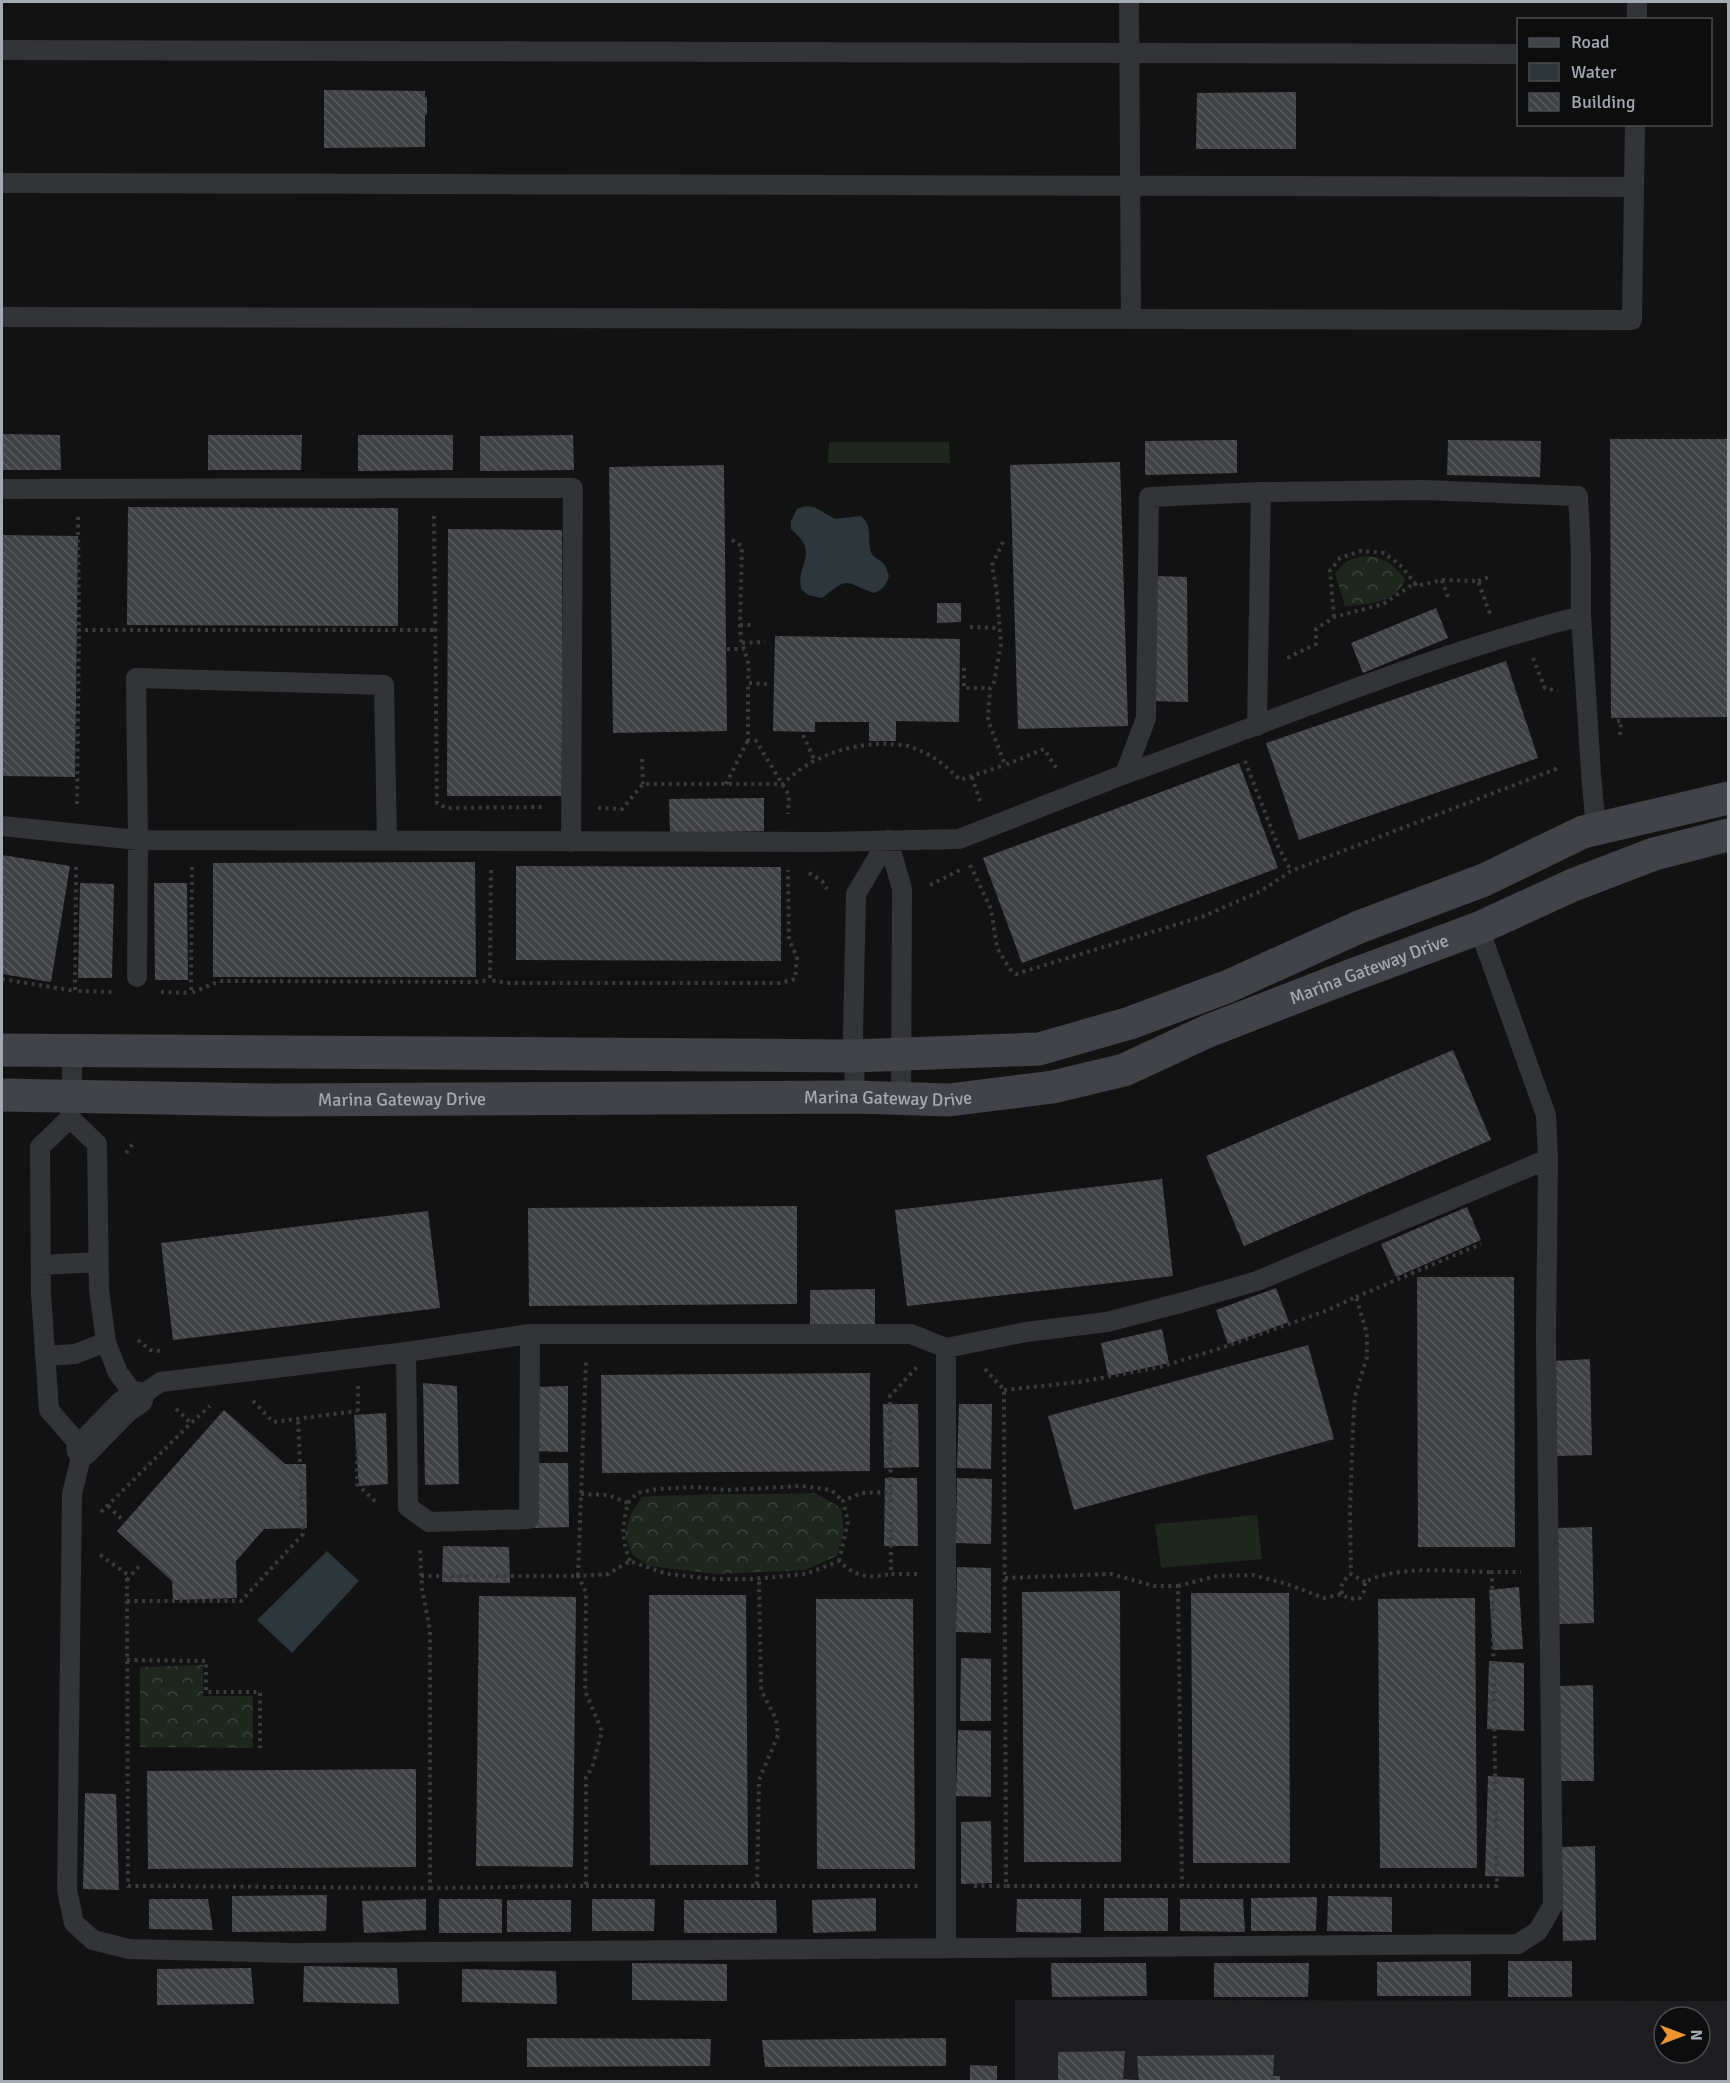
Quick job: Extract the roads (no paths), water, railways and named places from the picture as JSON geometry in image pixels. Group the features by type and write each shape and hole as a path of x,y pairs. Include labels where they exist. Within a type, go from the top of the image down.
{"street":[{"path":"2,1050 853,1056 1039,1049 1131,1023 1229,986 1359,927 1484,880 1583,832 1728,798"},
{"name":"Marina Gateway Drive","path":"2,1095 71,1108 283,1100 855,1097 960,1099 1053,1087 1124,1070 1208,1031 1479,928 1574,885 1654,854 1728,835"},
{"path":"83,1449 124,1407 137,1398"}],"lane":[{"path":"1129,2 1131,319"},
{"path":"1637,2 1637,18"},
{"path":"2,50 1517,54"},
{"path":"2,316 1632,320 1635,126"},
{"path":"2,183 1634,187"},
{"path":"2,489 573,488 571,842"},
{"path":"1125,774 1146,718 1149,496 1424,490 1578,496 1581,616 1596,830"},
{"path":"1257,726 1261,492"},
{"path":"2,826 138,840 822,842 959,838 1125,774 1235,735 1291,711 1513,634 1581,616"},
{"path":"137,977 136,678 384,685 387,841"},
{"path":"888,840 902,889 901,1098"},
{"path":"855,1097 853,1056 856,894 888,840"},
{"path":"73,1051 71,1108 40,1147 41,1265 50,1410 83,1449 72,1494 67,1890 74,1923 93,1940 129,1949 292,1953 1518,1944 1538,1931 1553,1905 1546,1348 1548,1159 1546,1115 1479,928"},
{"path":"71,1108 97,1144 100,1301 106,1342 118,1373 137,1398 161,1382 406,1352 530,1334 911,1334 949,1346 1026,1332 1107,1322 1257,1281 1548,1159"},
{"path":"41,1265 99,1262"},
{"path":"406,1352 408,1507 429,1522 529,1519 530,1334"},
{"path":"45,1356 75,1354 106,1342"},
{"path":"946,1949 946,1574 949,1346"}],"water":[{"path":"806,506 814,507 835,519 861,516 865,520 872,553 883,564 889,576 881,589 873,593 847,583 838,586 822,598 808,595 801,589 800,579 806,552 800,538 791,529 791,521 797,509"},
{"path":"327,1551 359,1581 292,1653 257,1620"}]}
